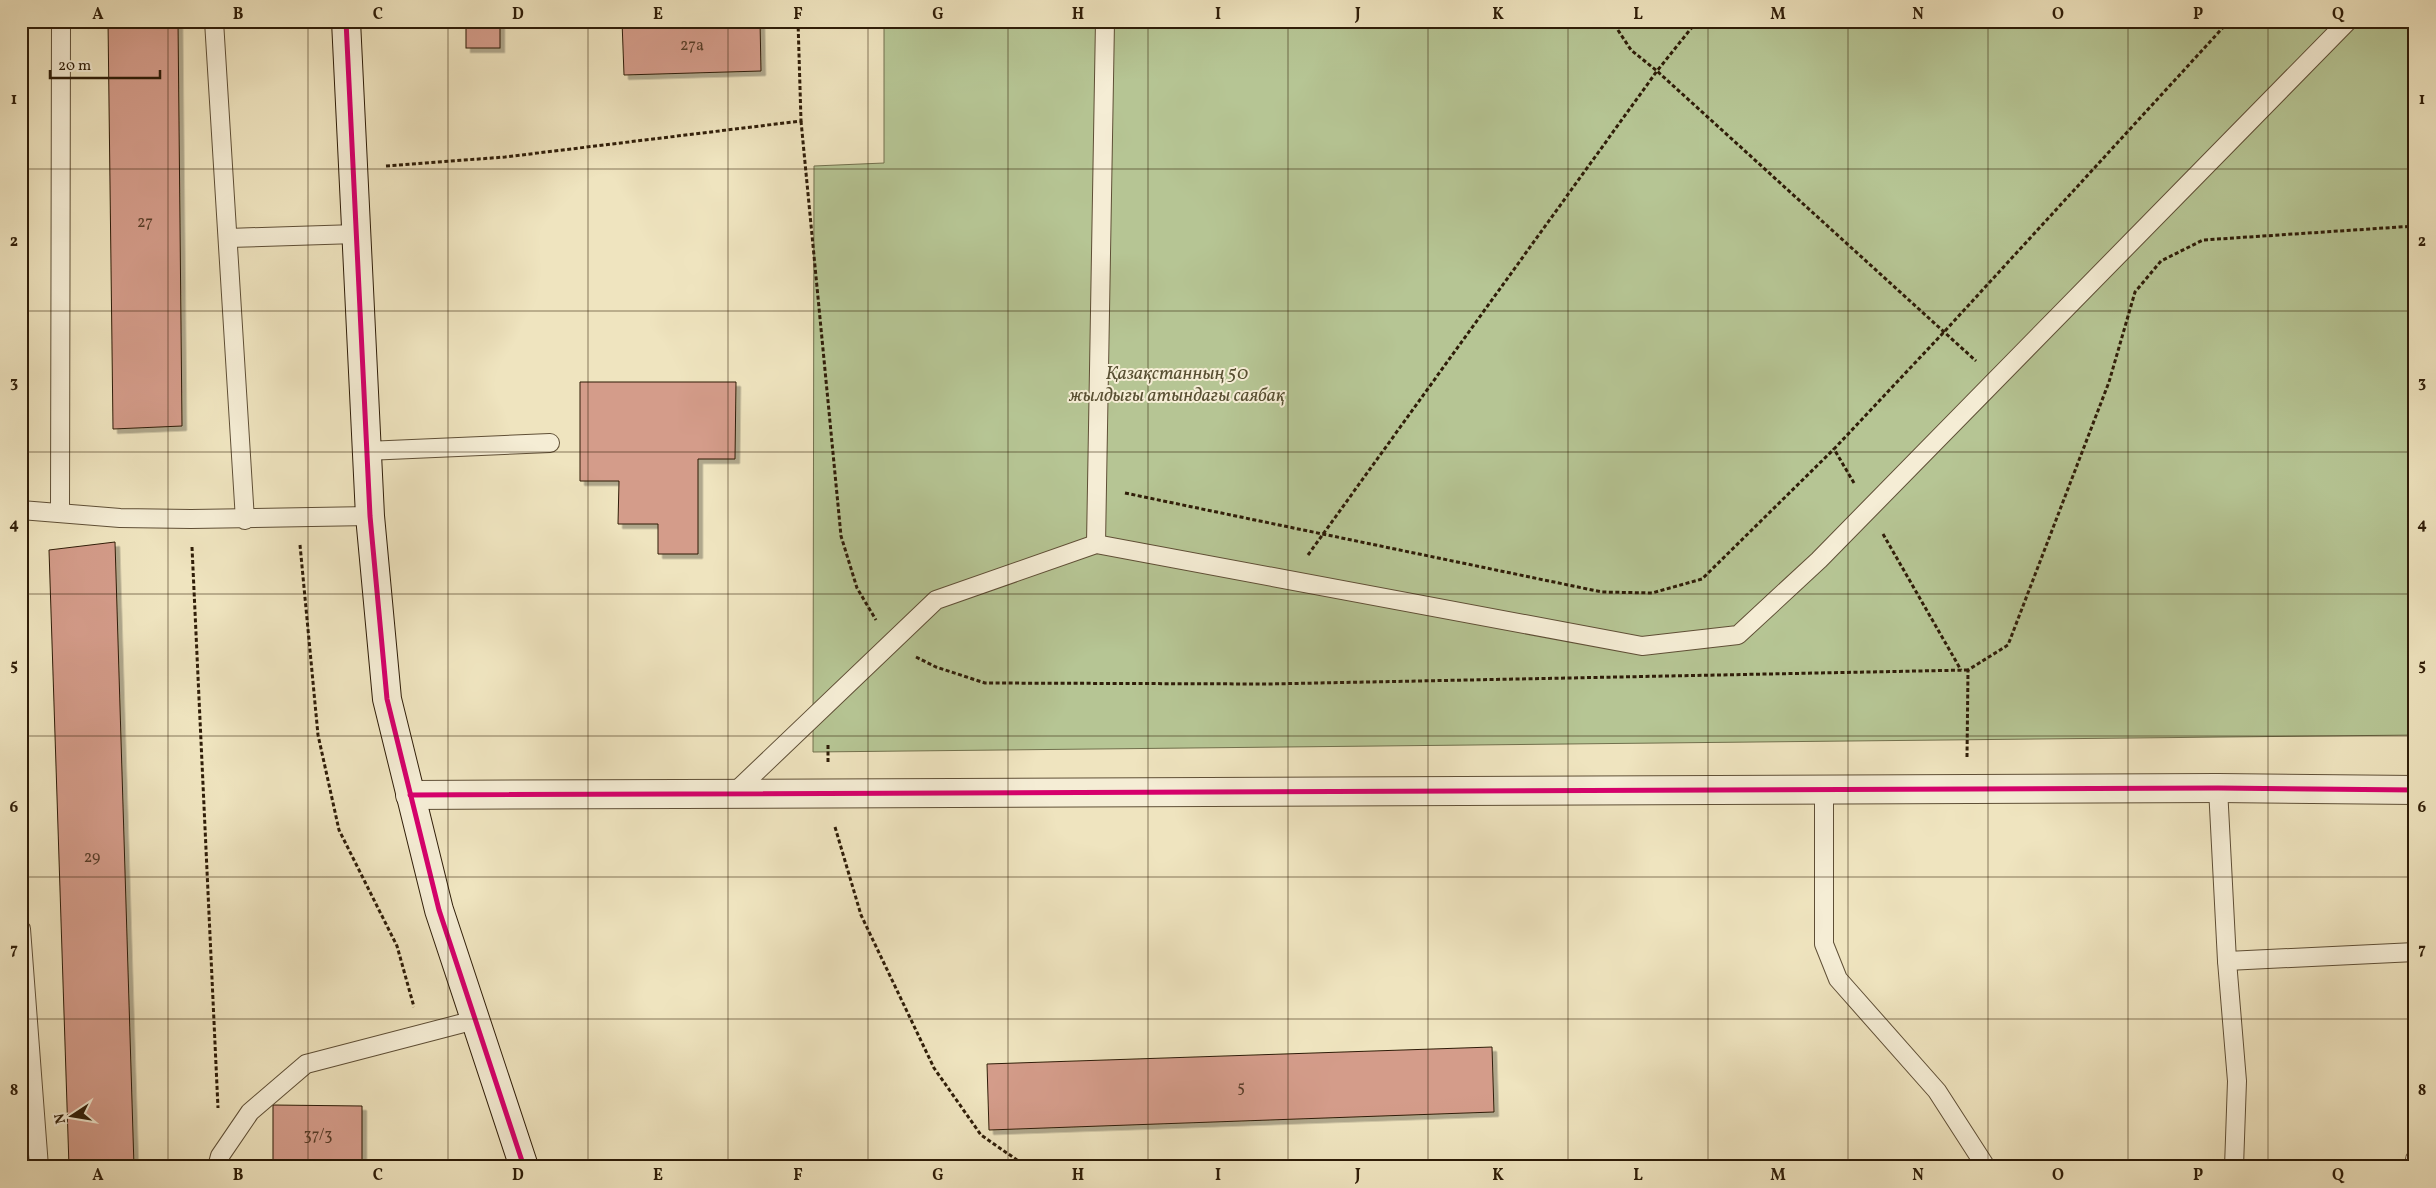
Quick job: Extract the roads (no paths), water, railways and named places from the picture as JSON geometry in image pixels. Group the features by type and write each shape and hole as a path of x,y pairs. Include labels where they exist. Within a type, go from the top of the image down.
{"street":[{"path":"346,21 366,451 387,699 439,910 524,1167"},
{"path":"410,795 2218,788 2415,790"}],"lane":[{"path":"60,513 61,21"},
{"path":"214,21 245,520"},
{"path":"1096,544 1105,21"},
{"path":"734,793 936,600 1096,544 1642,646 1738,635 1819,560 1869,510 2348,21"},
{"path":"228,238 356,234"},
{"path":"366,451 550,443"},
{"path":"21,510 120,518 191,520 370,516"},
{"path":"2218,788 2227,961 2237,1081 2234,1167"},
{"path":"1824,790 1824,944 1838,979 1937,1091 1986,1167"},
{"path":"21,929 39,1167"},
{"path":"2227,961 2415,952"},
{"path":"218,1161 250,1112 306,1064 475,1020"},
{"path":"2415,1159 2415,1167"}],"park label":[{"name":"Қазақстанның 50 жылдығы атындағы саябақ","path":"1177,385"}]}
